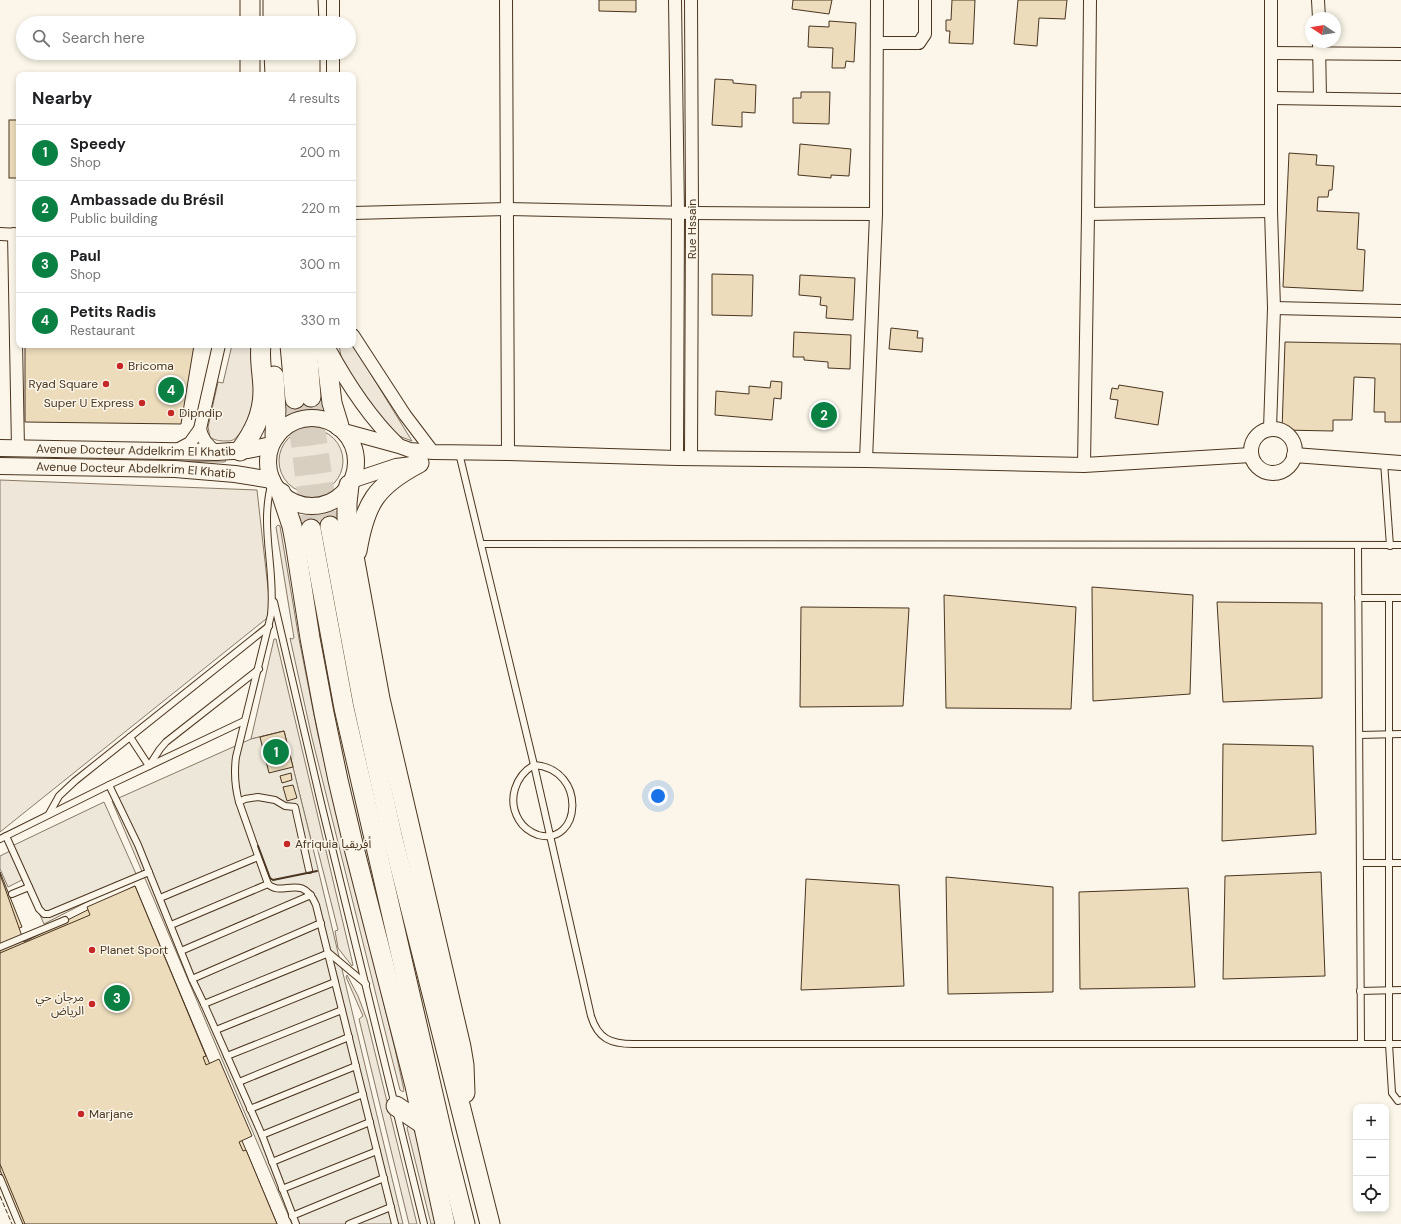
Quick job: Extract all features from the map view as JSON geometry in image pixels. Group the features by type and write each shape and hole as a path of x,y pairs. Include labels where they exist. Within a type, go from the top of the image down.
{"highway":[{"path":"250,0 250,16"},
{"path":"273,0 273,16"},
{"path":"290,0 291,16"},
{"path":"308,0 309,16"},
{"path":"250,60 250,72"},
{"path":"274,60 275,72"},
{"path":"292,60 293,72"},
{"path":"310,60 310,72"},
{"path":"240,451 252,434 260,413 263,391 261,348"},
{"path":"271,348 276,397 273,440"},
{"path":"291,348 303,398 307,348"},
{"path":"326,348 332,403 341,429"},
{"path":"354,562 364,518 374,497 402,472 426,458"},
{"path":"350,483 347,503 347,518 380,699 461,1047 465,1083 463,1118"},
{"path":"275,485 292,526 324,713 354,848 415,1086 445,1224"},
{"path":"465,1224 443,1137 344,708 321,528 390,824 490,1224"},
{"path":"396,1106 443,1137"}],"main road":[{"path":"305,418 329,420 341,429 350,440 356,460 355,471 350,483 342,494 333,500 322,504 311,506 290,500 275,485 267,463 273,440 284,427 294,421 305,418"},
{"name":"Avenue Docteur Addelkrim El Khatib","path":"0,448 217,452 240,451 273,440"},
{"name":"Avenue Docteur Abdelkrim El Khatib","path":"0,466 175,470 235,474 275,485"}],"street":[{"path":"333,0 333,16"},
{"path":"506,0 508,453"},
{"name":"Rue Hssain","path":"675,0 684,458"},
{"name":"Rue Hssain","path":"684,458 692,213 691,0"},
{"path":"866,460 876,214 878,43 877,0"},
{"path":"878,43 919,43 925,34 925,0"},
{"path":"1084,465 1090,0"},
{"path":"1270,429 1274,308 1271,212 1271,0"},
{"path":"1318,0 1319,12"},
{"path":"1272,53 1312,48"},
{"path":"1320,48 1320,98"},
{"path":"1332,48 1401,54"},
{"path":"333,60 333,72"},
{"path":"1272,98 1401,100"},
{"path":"356,214 507,209 692,213 876,214"},
{"path":"1088,214 1271,212"},
{"path":"0,234 16,234"},
{"path":"1274,308 1401,311"},
{"path":"356,340 405,415 426,458"},
{"path":"18,348 18,448"},
{"path":"176,451 190,443 200,429 218,348"},
{"path":"328,348 349,386 385,432 399,446"},
{"path":"200,429 206,443 217,452"},
{"path":"341,429 399,446 426,458"},
{"path":"1270,429 1277,429 1289,436 1295,449 1292,462 1283,471 1270,473 1263,471 1258,467 1251,455 1251,448 1253,441 1258,435 1263,431 1270,429"},
{"path":"350,483 396,466 426,458 459,453 1084,465 1251,455"},
{"path":"1294,455 1401,463"}],"lane":[{"path":"459,453 534,764 593,1021 600,1033 611,1041 633,1044 1401,1044"},
{"path":"1384,462 1390,546"},
{"path":"275,485 269,494 266,514 272,595 321,803 424,1224"},
{"path":"481,544 1401,546"},
{"path":"1358,546 1361,1044"},
{"path":"272,595 269,626 259,669 244,721 235,765 236,790 268,884 275,889 288,887 299,888 311,895 316,905 395,1224"},
{"path":"1358,598 1401,598"},
{"path":"1389,598 1389,1044 1392,1093 1398,1100 1401,1100"},
{"path":"49,814 56,800 66,788 269,626"},
{"path":"149,766 166,742 259,669"},
{"path":"148,872 46,915 40,912 3,837 244,721"},
{"path":"1360,735 1401,734"},
{"path":"130,737 149,766"},
{"path":"534,764 555,772 567,784 571,795 572,806 569,820 562,830 550,836 541,835 528,830 521,824 515,811 513,796 517,782 526,770 534,764"},
{"path":"109,785 125,817 160,898 192,979 262,1135 296,1224"},
{"path":"239,802 245,799 258,797 275,800 286,806 295,807 310,870"},
{"path":"160,898 258,857"},
{"path":"1360,863 1401,863"},
{"path":"171,925 268,884"},
{"path":"12,894 29,888"},
{"path":"181,951 311,895"},
{"path":"0,947 65,920"},
{"path":"192,979 321,923"},
{"path":"329,954 366,984"},
{"path":"204,1004 329,954"},
{"path":"216,1030 335,982"},
{"path":"1360,991 1401,990"},
{"path":"227,1056 342,1010"},
{"path":"239,1082 349,1037"},
{"path":"250,1109 356,1066"},
{"path":"262,1135 363,1094"},
{"path":"272,1162 370,1122"},
{"path":"282,1189 377,1151"},
{"path":"0,1178 19,1224"},
{"path":"292,1216 384,1178"},
{"path":"350,1224 391,1207"}],"shaded area":[{"path":"231,348 251,348 254,379 253,402 246,423 238,436 234,440 230,441 223,441 210,437 208,427 218,382 223,383"},
{"path":"340,348 355,348 412,441 391,433 351,382 342,362"},
{"path":"311,429 329,435 337,443 343,461 337,479 329,487 311,493 293,487 285,479 279,461 285,443 293,435"},
{"path":"0,456 224,459 226,461 0,459"},
{"path":"0,480 257,490 271,615 0,832"},
{"path":"278,525 280,526 299,639 318,735 395,1049 404,1090 403,1092 400,1090 312,738 290,638 294,638 276,527"},
{"path":"274,639 276,639 353,965 352,966 338,948 335,931 338,930 316,843 312,844 284,731 251,739"},
{"path":"284,731 403,1224 292,1224 112,801 251,739"},
{"path":"104,802 137,876 44,924 10,847"},
{"path":"10,851 22,880 8,887 0,869 0,856"},
{"path":"347,975 358,996 367,1020 417,1224 409,1224 359,1019 363,1016 346,977"},
{"path":"409,1125 413,1127 418,1140 440,1224 431,1224 407,1128"}],"building":[{"path":"599,0 636,0 636,12 599,11"},
{"path":"793,0 832,0 829,14 792,9"},
{"path":"952,0 975,0 973,44 949,43 950,31 946,31 946,20 951,20"},
{"path":"1018,0 1067,0 1065,19 1039,18 1037,46 1014,44"},
{"path":"829,21 856,23 854,62 846,61 845,68 832,68 833,48 808,47 809,26 829,27"},
{"path":"715,79 733,80 733,83 756,85 755,113 742,112 742,127 712,125"},
{"path":"801,92 830,92 829,124 793,123 793,98 801,98"},
{"path":"9,120 16,120 16,178 9,178"},
{"path":"800,144 851,149 849,176 831,175 831,178 798,175"},
{"path":"1289,153 1317,155 1316,165 1334,166 1332,190 1329,190 1328,197 1318,197 1317,211 1359,213 1357,249 1365,250 1363,291 1283,287"},
{"path":"712,274 753,275 752,316 712,315"},
{"path":"800,275 855,278 853,320 826,318 827,306 820,305 821,297 799,295"},
{"path":"891,328 918,331 917,338 923,338 922,352 889,349"},
{"path":"794,332 851,335 850,369 828,368 828,362 804,360 804,357 793,357"},
{"path":"1285,342 1401,344 1401,422 1385,422 1385,412 1374,412 1375,378 1354,377 1352,420 1333,420 1333,431 1282,430"},
{"name":"Ryad Square","path":"25,348 194,348 181,424 25,422"},
{"path":"771,381 782,382 781,399 774,398 772,420 715,415 716,391 749,394 749,386 770,388"},
{"path":"1119,385 1163,392 1158,425 1115,418 1118,400 1110,399 1112,388 1118,389"},
{"path":"1092,587 1193,595 1190,694 1093,701"},
{"path":"944,595 1076,607 1071,709 946,708"},
{"path":"1217,602 1322,603 1322,698 1223,702"},
{"path":"801,607 909,608 903,706 800,707"},
{"path":"284,731 293,767 269,773 260,737"},
{"path":"1223,744 1313,746 1316,834 1222,841"},
{"path":"291,773 292,780 282,783 280,776"},
{"path":"293,785 297,798 287,801 283,787"},
{"path":"0,872 22,927 0,936"},
{"path":"1321,872 1325,976 1223,979 1225,876"},
{"name":"مرجان حي الرياض","path":"0,874 24,942 135,886 277,1224 21,1224 0,1170"},
{"path":"946,877 1053,887 1053,992 948,994"},
{"path":"806,879 899,885 904,986 801,990"},
{"name":"مرجان حي الرياض","path":"135,886 206,1056 203,1057 206,1065 219,1059 252,1136 239,1142 243,1151 246,1150 277,1224 25,1224 0,1164 0,953 90,915 87,907"},
{"path":"1188,888 1195,987 1080,989 1079,892"}],"tunnel":[{"path":"311,397 330,526"},
{"path":"295,399 311,529"}],"fence":[{"path":"0,1196 12,1224"}],"wall":[{"path":"258,846 270,878 273,880 317,871"}],"place":[{"name":"Bricoma","path":"120,366"},
{"name":"Ryad Square","path":"106,384"},
{"name":"Petits Radis","path":"171,390"},
{"name":"Super U Express","path":"142,403"},
{"name":"Dipndip","path":"171,413"},
{"name":"Ambassade du Brésil","path":"824,415"},
{"name":"Speedy","path":"276,752"},
{"name":"Afriquia أفريقيا","path":"287,844"},
{"name":"Planet Sport","path":"92,950"},
{"name":"Paul","path":"117,998"},
{"name":"مرجان حي الرياض","path":"92,1004"},
{"name":"Marjane","path":"81,1114"}]}
